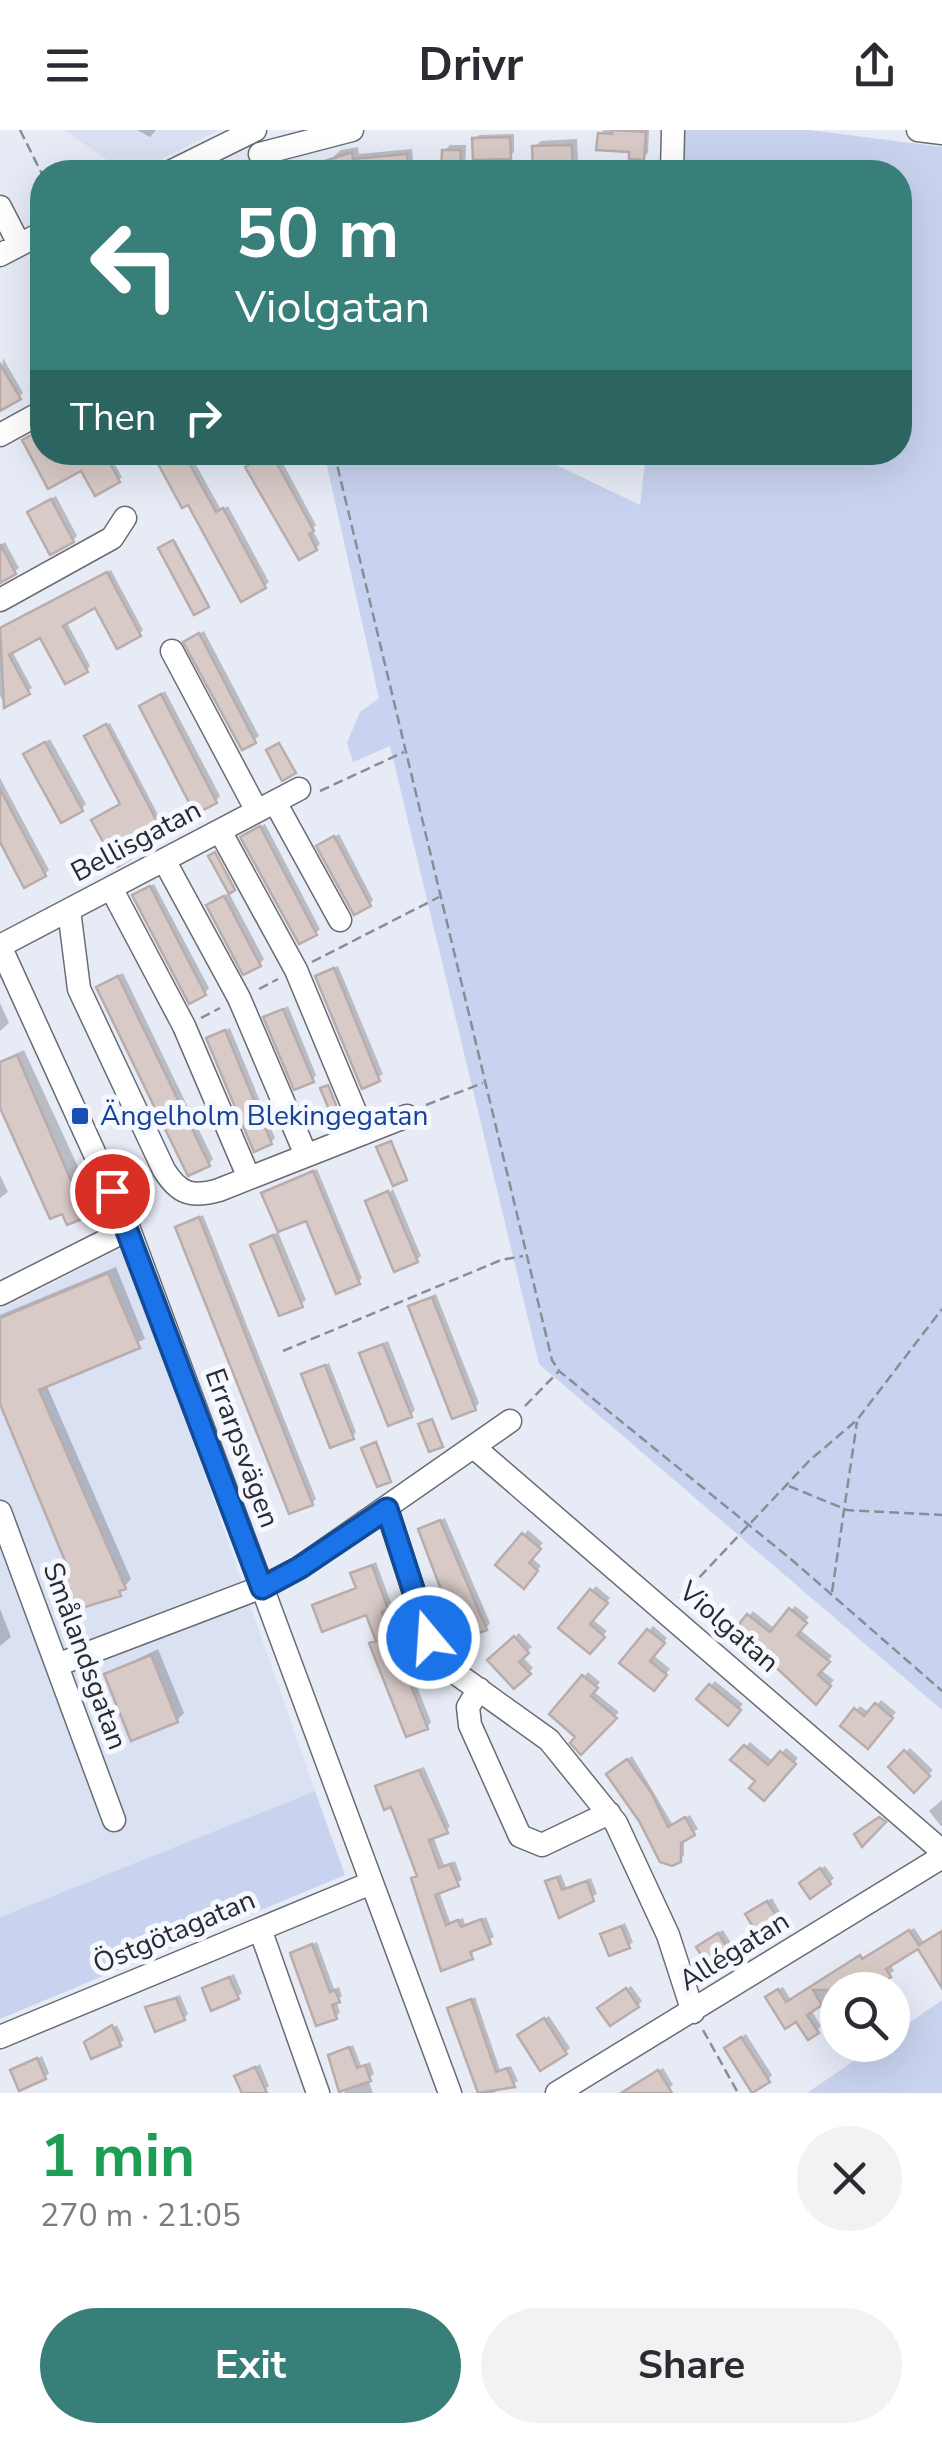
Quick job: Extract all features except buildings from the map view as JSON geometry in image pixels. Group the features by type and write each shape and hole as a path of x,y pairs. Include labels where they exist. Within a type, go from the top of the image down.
{"street":[{"path":"194,160 254,130"},
{"path":"260,154 352,130"},
{"path":"672,160 673,130"},
{"path":"918,130 942,133"},
{"path":"0,207 10,250"},
{"path":"0,435 30,419"},
{"path":"0,600 112,538 125,518"},
{"path":"172,651 340,920"},
{"name":"Bellisgatan","path":"0,946 299,789"},
{"path":"220,830 296,970 364,1132"},
{"path":"164,860 239,998 306,1155"},
{"path":"111,888 184,1026 250,1178"},
{"path":"69,910 84,1000 170,1180 182,1192 197,1196 407,1116"},
{"name":"Errarpsvägen","path":"0,946 129,1230 450,2093"},
{"path":"0,1294 129,1230"},
{"path":"57,1665 262,1588 299,1568 510,1422"},
{"name":"Violgatan","path":"476,1449 942,1854"},
{"path":"387,1509 429,1638 450,1669 549,1740 609,1813 661,1917 692,2012"},
{"name":"Smålandsgatan","path":"0,1512 114,1820"},
{"path":"479,1689 468,1707 470,1724 520,1836 542,1845 609,1813"},
{"name":"Allégatan","path":"557,2093 942,1854"},
{"name":"Östgötagatan","path":"0,2037 371,1883"},
{"path":"260,1929 318,2093"}],"path":[{"path":"20,130 35,160"},
{"path":"337,465 525,1256 559,1371 832,1593 942,1691"},
{"path":"299,789 334,787 406,751"},
{"path":"407,1116 484,1083"},
{"path":"283,1351 501,1260 525,1256"},
{"path":"667,1612 748,1524 857,1420 942,1310"},
{"path":"510,1422 559,1371"},
{"path":"832,1593 857,1420"},
{"path":"787,1486 847,1510 942,1515"},
{"path":"692,2012 738,2093"}],"shaded area":[{"path":"64,130 219,130 160,160 108,160"},
{"path":"677,130 809,130 942,147 942,1710 539,1364 390,746 353,762 347,743 360,712 379,698 327,465 556,465 640,505 645,465 912,465 912,160 675,160"},
{"path":"125,1247 315,1791 0,1917 0,1309"},
{"path":"315,1791 345,1875 0,2019 0,1917"},
{"path":"942,2000 942,2093 807,2093 852,2062 910,2062 910,2022"}],"place":[{"name":"Ängelholm Blekingegatan","path":"80,1116"}],"route":[{"path":"112,1191 262,1588 387,1509 429,1638"}]}
